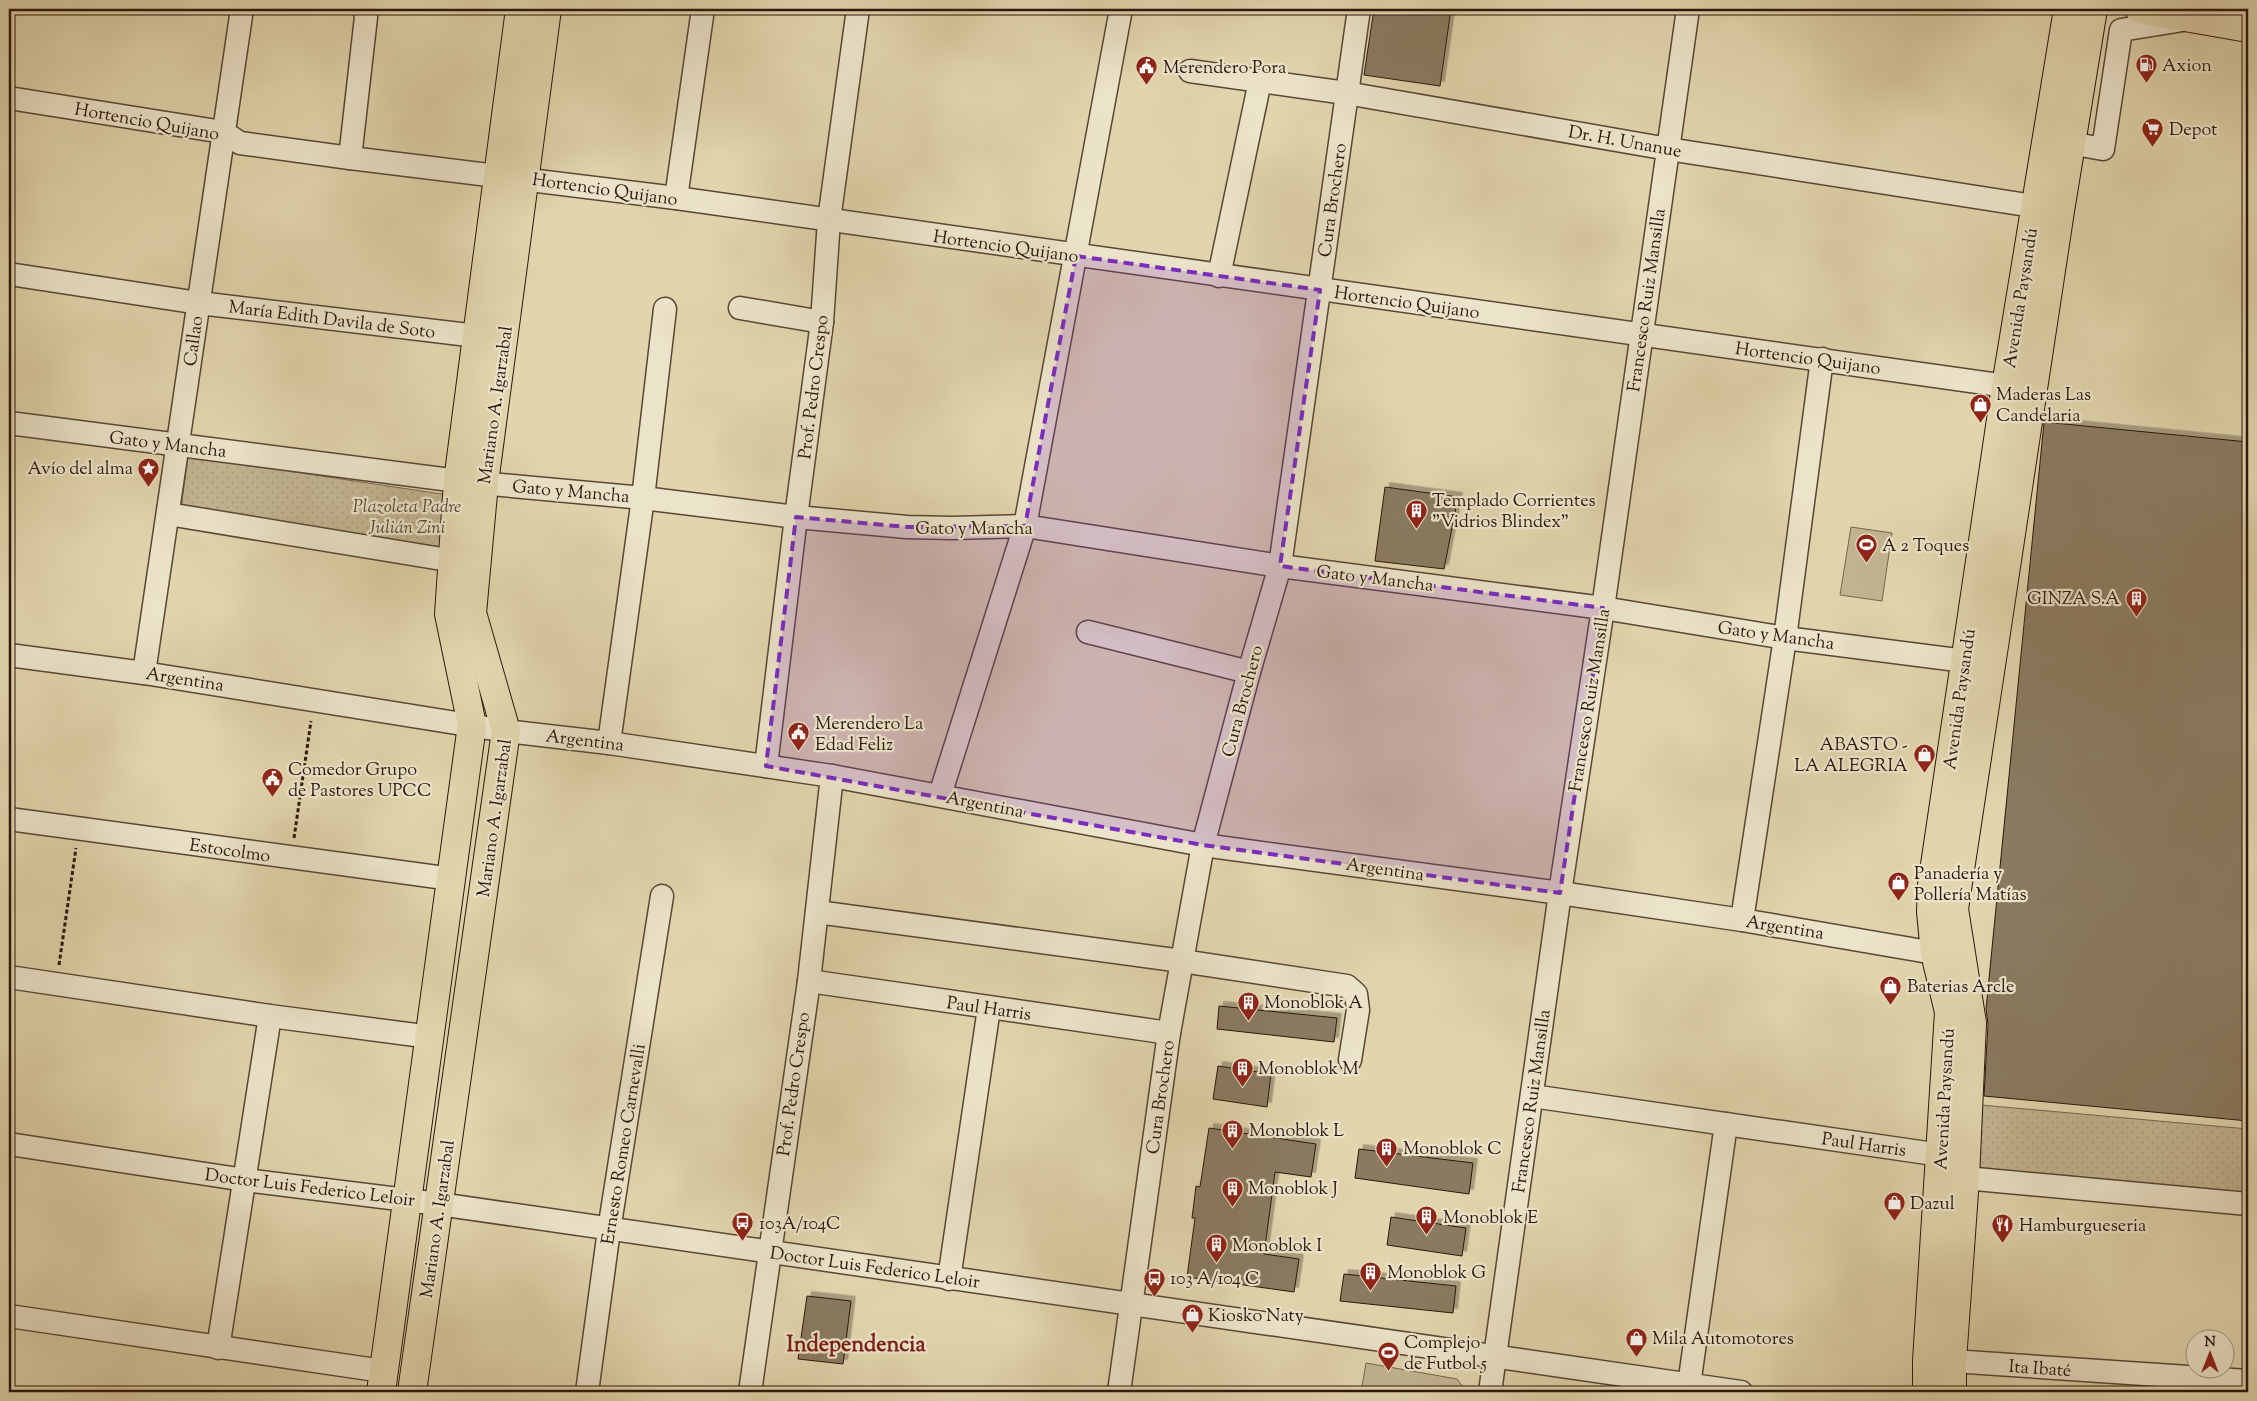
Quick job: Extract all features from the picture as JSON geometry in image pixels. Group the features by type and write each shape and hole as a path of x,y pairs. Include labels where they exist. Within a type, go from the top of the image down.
{"main road":[{"name":"Mariano A. Igarzabal","path":"412,1392 506,731 472,613 471,482 477,336 520,9"},
{"name":"Mariano A. Igarzabal","path":"382,1382 472,725 449,614 454,561 471,482 525,178 547,9"},
{"name":"Avenida Paysandú","path":"1927,1392 1927,1361 1949,1012 1948,955 2048,208 2068,9"},
{"name":"Avenida Paysandú","path":"1952,1392 1952,1361 1972,1023 1948,955 1930,912 1932,885 2006,386 2048,208 2070,143 2093,9"},
{"path":"2138,9 2248,28"}],"street":[{"name":"Callao","path":"144,673 242,9"},
{"path":"350,158 366,17 364,9"},
{"path":"676,198 703,9"},
{"name":"Prof. Pedro Crespo","path":"766,766 822,322 829,220 858,9"},
{"path":"940,795 1025,526 1121,9"},
{"name":"Cura Brochero","path":"1119,1392 1169,1033 1203,845 1249,672 1280,566 1359,9"},
{"name":"Francesco Ruiz Mansilla","path":"1490,1392 1688,9"},
{"path":"2070,143 2103,149 2120,30 2193,19"},
{"name":"Dr. H. Unanue","path":"1190,71 1346,93 1668,149 2048,208"},
{"path":"1219,276 1260,81"},
{"name":"Hortencio Quijano","path":"9,98 223,132 240,143 676,198 2006,386"},
{"name":"María Edith Davila de Soto","path":"9,274 199,303 477,336"},
{"path":"740,308 822,322"},
{"path":"609,743 644,498 665,309"},
{"path":"1742,920 1785,638 1822,359"},
{"name":"Gato y Mancha","path":"9,425 471,482 644,498 796,517 907,528 1025,526 1280,566 1603,608 1785,638 1965,661"},
{"path":"168,514 454,561"},
{"path":"1088,632 1249,672"},
{"name":"Argentina","path":"9,655 144,673 506,731 609,743 832,776 1203,845 1560,893 1742,920 1948,955"},
{"name":"Prof. Pedro Crespo","path":"750,1392 808,981 832,776"},
{"name":"Estocolmo","path":"9,819 291,859 452,879"},
{"name":"Ernesto Romeo Carnevalli","path":"587,1392 609,1230 662,896"},
{"path":"817,912 1182,961 1347,986 1356,994 1358,1010 1350,1060"},
{"path":"9,978 270,1016 430,1036"},
{"name":"Paul Harris","path":"808,981 1169,1033"},
{"path":"949,1279 989,1008"},
{"path":"218,1348 270,1016"},
{"name":"Paul Harris","path":"1532,1096 1941,1155"},
{"path":"1689,1385 1726,1124"},
{"name":"Doctor Luis Federico Leloir","path":"9,1144 245,1180 439,1204 1741,1392"},
{"path":"1941,1155 1964,1178 2248,1204"},
{"path":"9,1316 218,1348 382,1382"},
{"name":"Ita Ibaté","path":"1952,1361 2218,1386 2248,1381"}],"path":[{"path":"291,859 314,700"},
{"path":"56,984 79,830"}],"highlighted area":[{"path":"1076,256 1320,290 1280,566 1603,608 1560,893 1203,845 766,766 796,517 907,527 1025,526"}],"green space":[{"name":"Plazoleta Padre Julián Zini","path":"188,456 448,495 442,548 181,509"},
{"name":"A 2 Toques","path":"1851,527 1892,533 1882,601 1840,595"},
{"path":"1981,1105 2248,1129 2248,1198 1977,1173"},
{"name":"Complejo de Futbol 5","path":"1366,1363 1457,1379 1467,1392 1361,1392"}],"building":[{"path":"1374,9 1451,9 1440,86 1364,75"},
{"name":"GINZA S.A","path":"2044,422 2248,442 2248,1121 1984,1096 1988,1024 1986,1009"},
{"name":"Templado Corrientes \"Vidrios Blindex\"","path":"1385,487 1458,497 1444,569 1375,561"},
{"path":"1219,1006 1337,1018 1334,1042 1217,1029"},
{"name":"Monoblok M","path":"1218,1066 1271,1074 1267,1107 1213,1099"},
{"path":"1209,1128 1316,1144 1311,1177 1275,1172 1264,1254 1299,1259 1294,1292 1187,1277 1195,1218 1192,1218 1196,1186 1200,1187"},
{"path":"1359,1149 1473,1163 1469,1194 1355,1178"},
{"name":"Monoblok E","path":"1391,1217 1466,1228 1462,1256 1387,1245"},
{"path":"1344,1274 1456,1286 1453,1313 1340,1301"},
{"path":"807,1296 851,1301 843,1364 798,1359"}],"place":[{"name":"Axion","path":"2146,84"},
{"name":"Merendero Pora","path":"1147,86"},
{"name":"Depot","path":"2153,148"},
{"name":"Maderas Las Candelaria","path":"1980,423"},
{"name":"Avío del alma","path":"149,487"},
{"name":"Templado Corrientes \"Vidrios Blindex\"","path":"1416,529"},
{"name":"A 2 Toques","path":"1866,564"},
{"name":"GINZA S.A","path":"2136,617"},
{"name":"Merendero La Edad Feliz","path":"799,752"},
{"name":"ABASTO - LA ALEGRIA","path":"1924,773"},
{"name":"Comedor Grupo de Pastores UPCC","path":"272,798"},
{"name":"Panadería y Pollería Matías","path":"1898,902"},
{"name":"Baterias Arcle","path":"1891,1005"},
{"name":"Monoblok A","path":"1248,1021"},
{"name":"Monoblok M","path":"1242,1087"},
{"name":"Monoblok L","path":"1233,1149"},
{"name":"Monoblok C","path":"1387,1167"},
{"name":"Monoblok J","path":"1232,1207"},
{"name":"Dazul","path":"1894,1222"},
{"name":"Monoblok E","path":"1427,1236"},
{"name":"103A/104C","path":"743,1242"},
{"name":"Hamburgueseria","path":"2003,1244"},
{"name":"Monoblok I","path":"1216,1264"},
{"name":"Monoblok G","path":"1371,1291"},
{"name":"103 A/104 C","path":"1154,1297"},
{"name":"Kiosko Naty","path":"1192,1334"},
{"name":"Mila Automotores","path":"1636,1357"},
{"name":"Complejo de Futbol 5","path":"1388,1371"}],"district":[{"name":"Independencia","path":"856,1343"}]}
